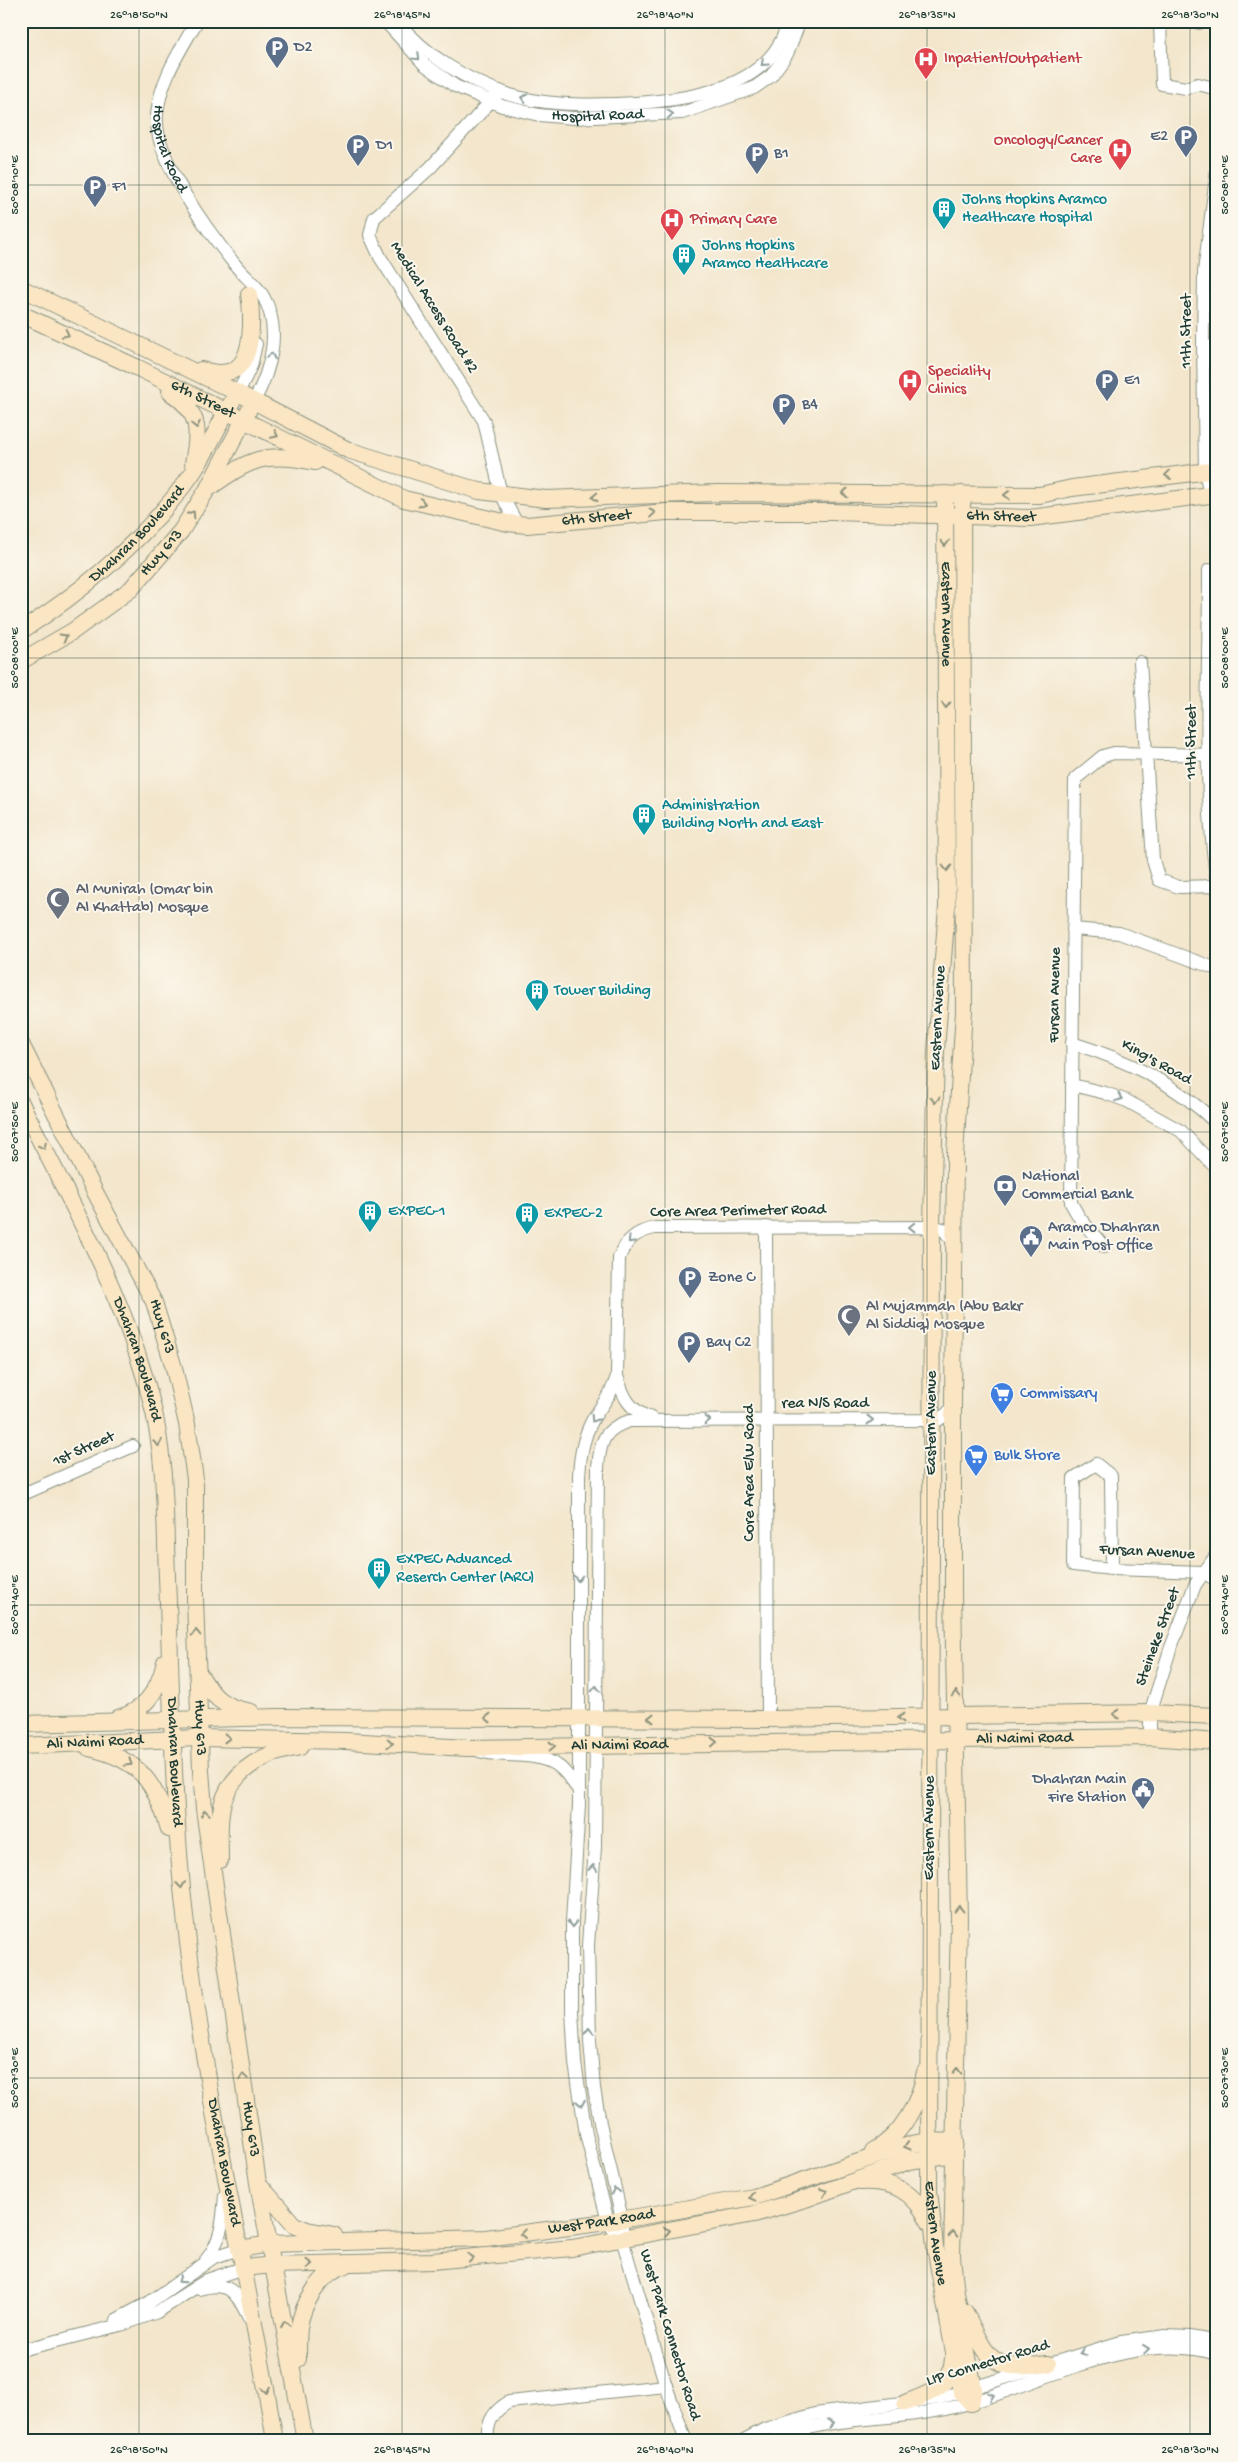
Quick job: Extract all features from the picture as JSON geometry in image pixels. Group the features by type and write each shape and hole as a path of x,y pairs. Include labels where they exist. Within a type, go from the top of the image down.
{"main road":[{"name":"6th Street","path":"21,288 238,393 348,450 479,491 546,498 716,493 1040,495 1072,488 1211,471"},
{"path":"184,367 216,373 231,371 240,365 251,332 252,310 249,294"},
{"name":"6th Street","path":"21,314 138,368 404,499 518,524 666,512 832,512 1030,518 1213,495"},
{"path":"138,368 185,402 191,410 198,432 190,476"},
{"name":"Hospital Road","path":"227,412 238,393"},
{"name":"Hwy 613","path":"21,661 74,631 131,589 181,531 207,490 254,401"},
{"name":"Dhahran Boulevard","path":"21,631 54,610 100,574 150,526 190,476 227,412"},
{"path":"207,490 237,468 261,458 288,456 340,467"},
{"name":"Eastern Avenue","path":"945,494 947,907 936,1050 932,1227 931,2042 929,2149 932,2227 954,2351 969,2395"},
{"name":"Eastern Avenue","path":"962,494 964,1002 955,1155 953,1404 953,1593 959,1919 952,2257 969,2395"},
{"name":"Hwy 613","path":"22,1048 95,1192 154,1302 174,1368 187,1424 195,1479 199,1738 204,1809 258,2183 305,2441"},
{"name":"Dhahran Boulevard","path":"21,1103 104,1269 130,1331 152,1402 160,1456 179,1863 198,2014 226,2180 275,2441"},
{"path":"99,1722 129,1715 147,1702 161,1680 170,1643"},
{"path":"198,1671 209,1690 220,1703 240,1710 280,1717"},
{"name":"Ali Naimi Road","path":"21,1724 280,1717 768,1719 930,1718 1150,1713 1217,1716"},
{"name":"Ali Naimi Road","path":"21,1746 172,1738 346,1740 467,1748 596,1744 1150,1737 1217,1742"},
{"path":"218,1897 223,1803 229,1788 238,1775 263,1758 281,1750 346,1740"},
{"path":"67,1743 108,1752 124,1759 149,1780 163,1808 179,1863"},
{"path":"845,2166 880,2148 902,2125 912,2108 924,2076 931,2042"},
{"name":"West Park Road","path":"239,2250 270,2244 370,2242 518,2235 615,2221 754,2197 912,2144 929,2149 955,2148"},
{"name":"West Park Road","path":"243,2268 274,2265 491,2257 572,2248 763,2212 808,2198 909,2161 929,2149"},
{"path":"848,2183 875,2181 892,2184 913,2198 923,2210 932,2227"},
{"path":"258,2183 294,2225 307,2230 370,2242"},
{"path":"296,2388 299,2327 302,2315 312,2295 327,2274 334,2268 355,2262"},
{"name":"Eastern Avenue","path":"956,2293 983,2348 997,2363 1022,2367 1048,2364"},
{"name":"Eastern Avenue","path":"905,2403 935,2392 947,2381 953,2366 954,2351"}],"street":[{"name":"Hospital Road","path":"197,21 166,77 160,97 157,128 164,155 172,174 237,268 249,294 257,331 256,348 251,366 238,393"},
{"name":"Hospital Road","path":"385,21 424,64 456,86 491,102 539,114 573,118 682,113 741,93 762,83 770,76 787,54 800,21"},
{"name":"Hospital Road","path":"396,21 446,65 462,76 500,91 536,101 574,105 659,103 685,98 744,77 760,67 779,45 786,32 788,21"},
{"path":"1160,21 1162,84 1186,88 1198,84 1217,89"},
{"name":"Medical Access Road #2","path":"500,91 430,168 374,218 370,234 380,256 484,421 501,494 518,524"},
{"name":"11th Street","path":"1213,495 1203,345 1204,272 1217,169"},
{"name":"Hospital Road","path":"237,268 264,297 272,324 271,358 262,387 254,401"},
{"path":"1203,345 1217,348"},
{"name":"11th Street","path":"1208,570 1212,754 1210,836 1217,884"},
{"path":"1140,662 1153,860 1159,880 1179,887 1217,884"},
{"name":"Fursan Avenue","path":"1104,1248 1079,1218 1071,1204 1075,779 1103,756 1114,753 1145,754"},
{"path":"1145,754 1212,754"},
{"path":"1073,929 1119,933 1215,965"},
{"name":"King's Road","path":"1072,1043 1114,1056 1162,1081 1200,1107 1217,1124"},
{"path":"1072,1085 1105,1093 1127,1101 1181,1131 1217,1169"},
{"name":"Core Area E/W Road","path":"766,1227 768,1719"},
{"path":"932,1227 943,1229 954,1242"},
{"name":"Core Area Perimeter Road","path":"617,1376 617,1271 619,1258 628,1241 642,1230 655,1228 932,1227"},
{"path":"617,1376 627,1402 645,1416 658,1421"},
{"path":"617,1376 613,1391 592,1422 580,1456 578,1512 578,1842 572,1921 572,2011 575,2063 586,2134 622,2239"},
{"path":"932,1420 944,1418 953,1404"},
{"name":"rea N/S Road","path":"615,2221 590,2041 588,1944 595,1847 598,1468 601,1445 605,1436 618,1424 630,1421 932,1420"},
{"name":"1st Street","path":"21,1495 133,1446"},
{"name":"Fursan Avenue","path":"1112,1569 1111,1476 1096,1464 1074,1478 1074,1565 1112,1569 1204,1572 1217,1581"},
{"name":"Steineke Street","path":"1150,1737 1150,1713 1174,1640 1195,1585 1217,1554"},
{"path":"467,1748 494,1756 538,1756 559,1766 578,1789"},
{"path":"202,2266 219,2239 223,2227 226,2180"},
{"name":"West Park Connector Road","path":"622,2239 666,2386 686,2441"},
{"path":"104,2328 150,2302 214,2258 239,2250"},
{"path":"21,2350 124,2324 157,2312 218,2275 243,2268"},
{"path":"181,2297 207,2287 224,2286 236,2294 254,2326"},
{"name":"LIP Connector Road","path":"768,2441 798,2430 839,2421 935,2411 969,2395 1048,2364 1121,2342 1144,2337 1190,2337 1217,2342"},
{"name":"LIP Connector Road","path":"742,2441 765,2429 815,2414 969,2395 1118,2354 1144,2349 1188,2348 1217,2354"},
{"path":"488,2441 489,2421 500,2407 509,2402 666,2386"}],"place":[{"name":"D2","path":"277,69"},
{"name":"Inpatient/Outpatient","path":"926,80"},
{"name":"E2","path":"1186,158"},
{"name":"D1","path":"358,167"},
{"name":"Oncology/Cancer Care","path":"1120,171"},
{"name":"B1","path":"757,175"},
{"name":"F1","path":"95,208"},
{"name":"Johns Hopkins Aramco Healthcare Hospital","path":"944,230"},
{"name":"Primary Care","path":"672,241"},
{"name":"Johns Hopkins Aramco Healthcare","path":"684,276"},
{"name":"Speciality Clinics","path":"910,402"},
{"name":"E1","path":"1107,402"},
{"name":"B4","path":"784,426"},
{"name":"Administration Building North and East","path":"644,836"},
{"name":"Al Munirah (Omar bin Al Khattab) Mosque","path":"58,920"},
{"name":"Tower Building","path":"537,1012"},
{"name":"National Commercial Bank","path":"1005,1207"},
{"name":"EXPEC-1","path":"370,1233"},
{"name":"EXPEC-2","path":"527,1235"},
{"name":"Aramco Dhahran Main Post Office","path":"1031,1258"},
{"name":"Zone C","path":"690,1299"},
{"name":"Al Mujammah (Abu Bakr Al Siddiq) Mosque","path":"849,1337"},
{"name":"Bay C2","path":"689,1364"},
{"name":"Commissary","path":"1002,1415"},
{"name":"Bulk Store","path":"976,1477"},
{"name":"EXPEC Advanced Reserch Center (ARC)","path":"379,1590"},
{"name":"Dhahran Main Fire Station","path":"1143,1810"}]}
